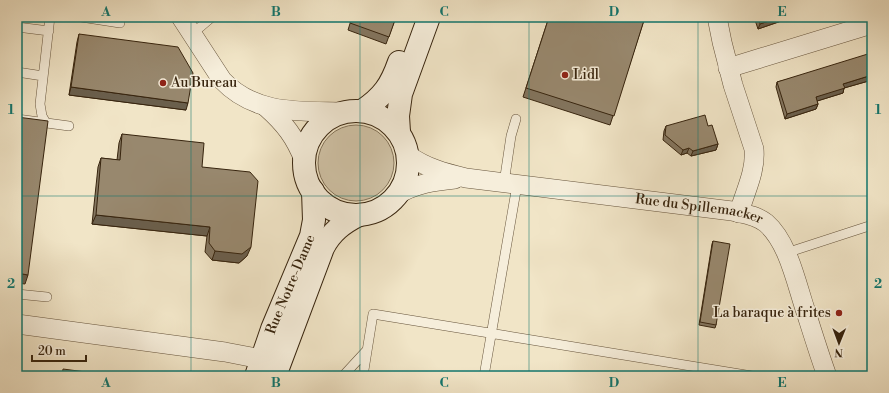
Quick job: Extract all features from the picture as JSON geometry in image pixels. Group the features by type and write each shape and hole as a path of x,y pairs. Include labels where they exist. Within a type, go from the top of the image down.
{"main road":[{"path":"353,112 380,116 390,123 399,132 405,143 408,155 408,173 404,185 397,195 388,204 377,210 359,215 332,209 321,201 313,191 307,179 304,160 309,141 316,130 331,118 353,112 378,99 392,81 414,17"},
{"path":"399,132 398,116 401,94 429,17"},
{"name":"Rue Notre-Dame","path":"258,368 311,236 314,220 313,191"},
{"name":"Rue Notre-Dame","path":"275,376 325,244 337,228 359,215"}],"street":[{"path":"182,17 222,80 230,89 250,102 266,107 304,111 353,112"},
{"path":"717,17 728,68 755,155 753,172 739,213"},
{"path":"728,68 872,24"},
{"path":"266,107 288,129 304,160"},
{"name":"Rue du Spillemacker","path":"408,155 432,169 466,178 739,213 756,217 765,222 778,237 786,253 822,375"},
{"name":"Rue du Spillemacker","path":"397,195 427,183 466,178"},
{"path":"17,324 225,352 258,368"}],"lane":[{"path":"46,123 40,110 50,17"},
{"path":"81,17 120,23"},
{"path":"192,34 212,17"},
{"path":"17,27 49,31"},
{"path":"17,72 43,76"},
{"path":"17,119 69,126"},
{"path":"484,376 492,334 511,184 511,136 516,119"},
{"path":"786,253 872,225"},
{"path":"17,294 47,298"},
{"path":"362,376 373,314 752,376"},
{"path":"344,376 367,350"}],"shaded area":[{"path":"356,125 371,128 383,136 391,148 394,163 391,178 383,190 371,198 356,201 341,198 329,190 321,178 318,163 321,148 329,136 341,128"}],"building":[{"path":"352,17 396,17 389,37 350,23"},
{"path":"549,17 645,17 614,116 526,88"},
{"path":"758,17 780,17 760,24"},
{"path":"79,34 178,47 193,73 188,103 71,87"},
{"path":"871,53 872,75 843,84 845,88 816,97 818,104 787,114 777,82"},
{"path":"705,115 708,126 712,125 718,144 693,151 689,148 683,150 665,135 666,126"},
{"path":"17,117 48,121 28,275 17,273"},
{"path":"122,134 204,143 202,167 250,172 258,181 251,247 242,254 215,251 209,243 210,227 96,215 101,158 120,160"},
{"path":"713,241 730,244 716,325 700,322"},
{"path":"63,369 116,376 62,376"}],"place":[{"name":"Lidl","path":"565,75"},
{"name":"Au Bureau","path":"163,83"},
{"name":"La baraque à frites","path":"839,313"}]}
